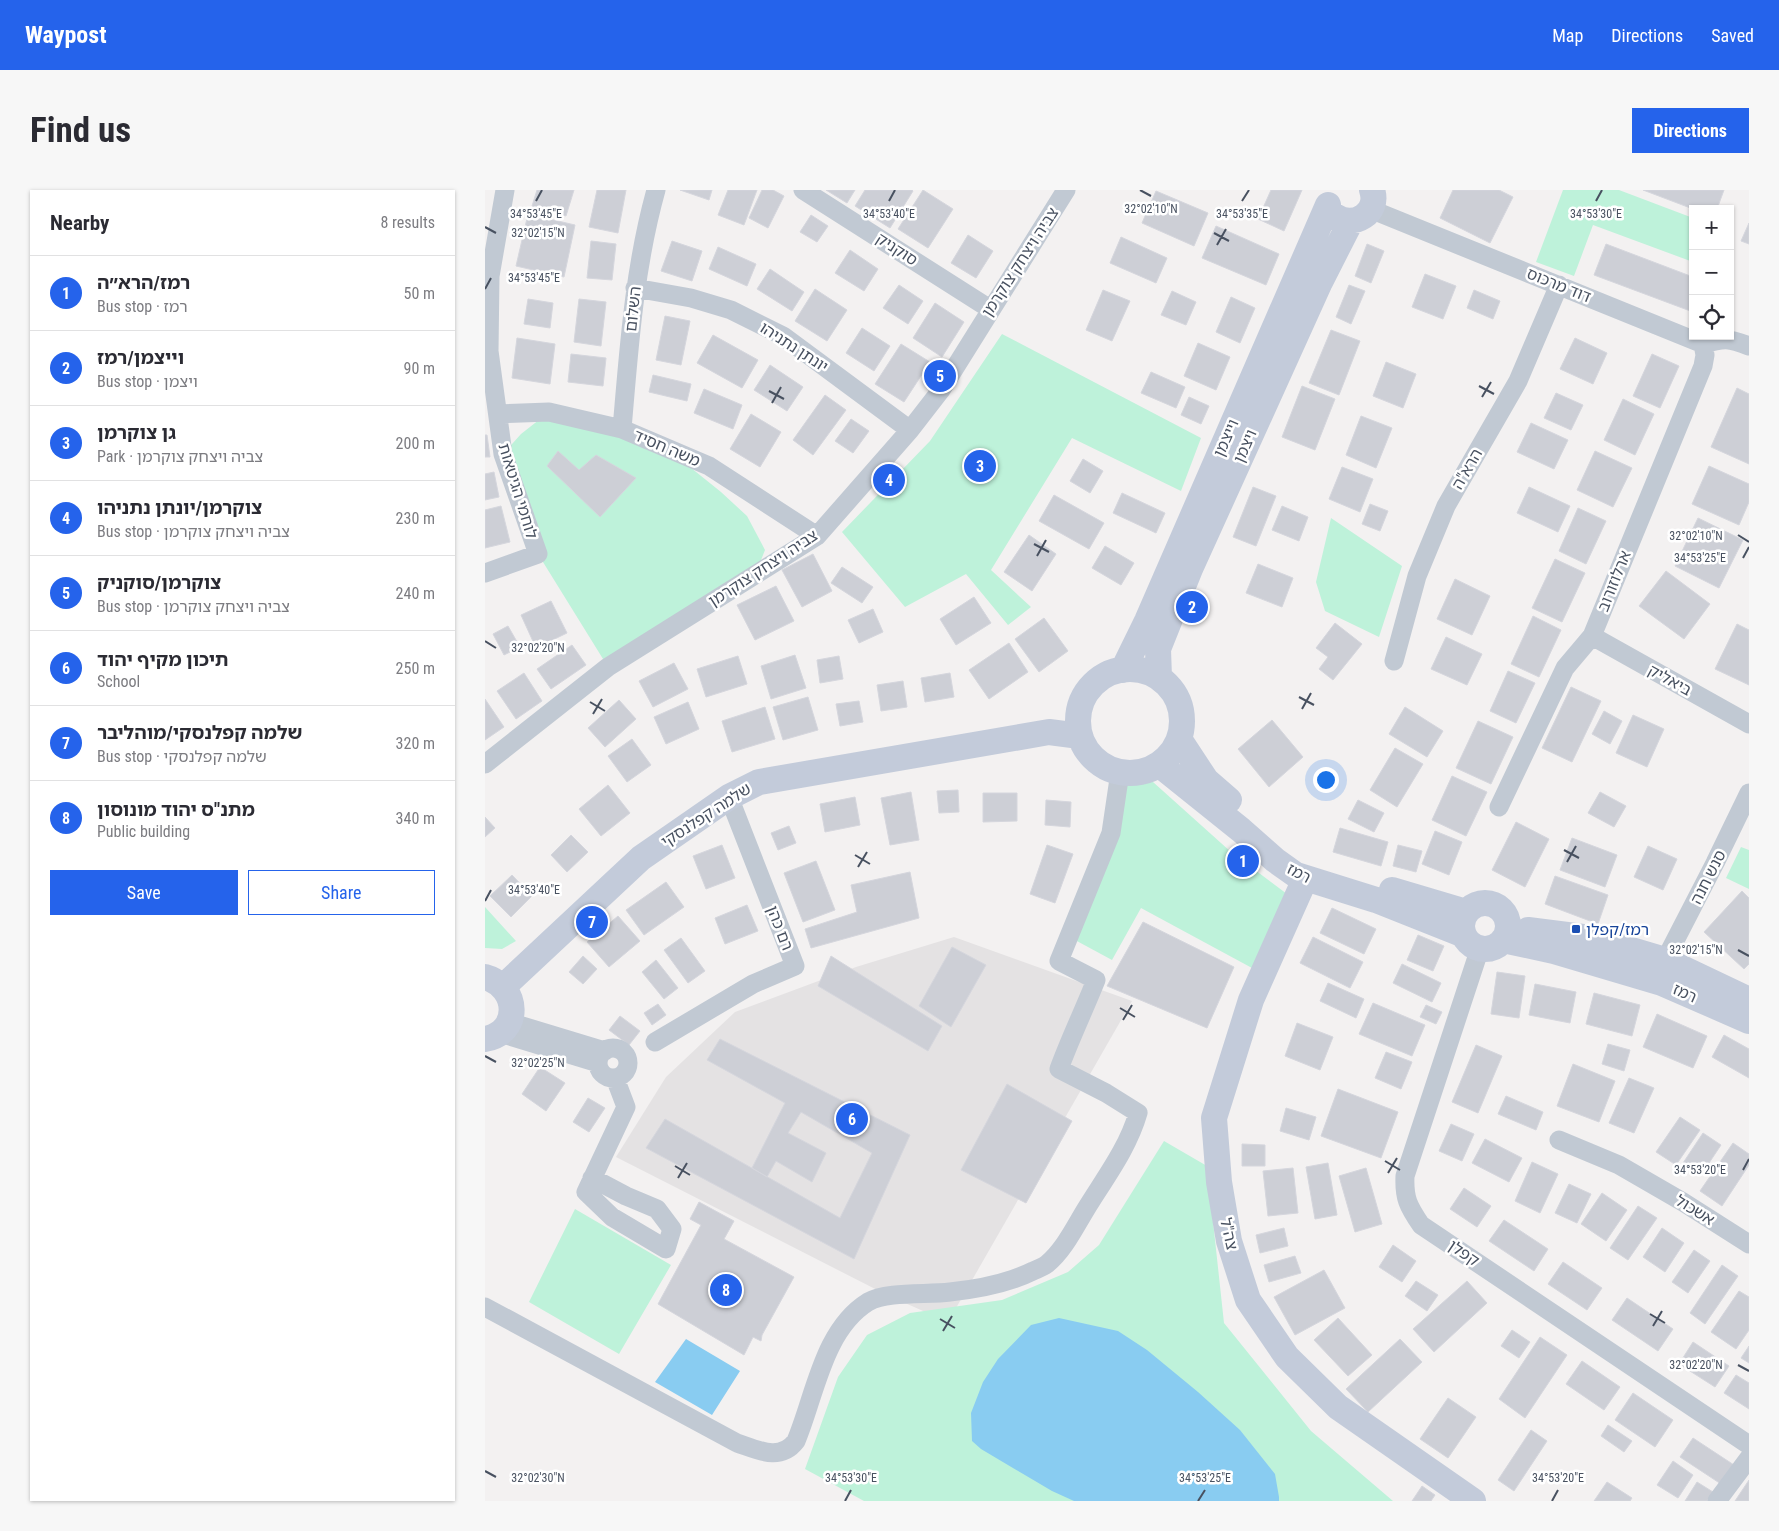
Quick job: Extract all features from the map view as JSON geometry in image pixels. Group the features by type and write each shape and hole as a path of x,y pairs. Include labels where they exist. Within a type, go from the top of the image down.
{"street":[{"name":"לוחמי הגיטאות","path":"485,573 538,554 503,454 489,351 490,276 505,190"},
{"name":"השלום","path":"622,429 635,288 649,214 656,190"},
{"name":"סוקניק","path":"803,190 990,309"},
{"name":"צביה ויצחק צוקרמן","path":"485,764 608,666 817,536 910,430 941,390 1066,190"},
{"path":"1328,197 1337,217 1343,220 1364,207"},
{"name":"וייצמן","path":"1123,670 1147,621 1328,197"},
{"name":"דוד מרכוס","path":"1364,207 1703,344"},
{"name":"ויצמן","path":"1159,678 1158,649 1190,568 1320,282 1364,207"},
{"name":"הרא\"ה","path":"1394,661 1417,576 1446,506 1518,381 1559,285"},
{"name":"יונתן נתניהו","path":"635,288 691,298 731,310 783,336 910,430"},
{"path":"1703,344 1730,339 1749,346"},
{"name":"ארלוזורוב","path":"1499,808 1565,668 1592,636 1703,366 1705,355 1703,344"},
{"name":"משה חסיד","path":"498,414 549,412 622,429 709,466 817,536"},
{"name":"ביאליק","path":"1592,636 1749,724"},
{"path":"1135,669 1159,678 1170,688 1178,700 1182,716 1179,738 1170,756 1160,765 1142,772 1120,772 1101,765 1084,746 1079,725 1082,700 1090,688 1100,678 1112,672 1123,670 1135,669"},
{"name":"שלמה קפלנסקי","path":"494,982 641,858 729,797 759,782 1049,732 1079,725"},
{"name":"רמז","path":"1179,738 1206,780 1245,816 1303,859 1378,886 1484,933 1591,938 1665,960 1749,1000"},
{"name":"רמז","path":"1160,765 1275,860 1305,879 1484,933 1554,951 1662,983 1749,1021"},
{"path":"485,1307 737,1443 766,1452 780,1452 790,1449 796,1441 825,1355 844,1325 868,1302 887,1295 931,1294 984,1287 1017,1279 1046,1265 1061,1248 1121,1152 1132,1132 1138,1113 1106,1093 1059,1069 1096,980 1059,961 1111,833 1120,772"},
{"name":"סנש חנה","path":"1665,960 1749,793"},
{"name":"רם כהן","path":"655,1042 753,984 795,966 729,797"},
{"name":"צה\"ל","path":"1305,879 1251,1000 1214,1118 1219,1182 1229,1241 1248,1300 1287,1357 1338,1406 1473,1501"},
{"name":"קפלן","path":"1484,933 1405,1176 1404,1192 1409,1207 1421,1225 1749,1445"},
{"path":"494,982 511,1003 511,1013 498,1031 601,1057 614,1048 626,1056 626,1070 619,1076 610,1078 601,1073 601,1057"},
{"path":"589,1185 626,1107 615,1078"},
{"name":"אשכול","path":"1559,1140 1619,1165 1683,1202 1749,1244"},
{"path":"1717,1501 1749,1458"}],"shaded area":[{"path":"954,937 1132,1001 948,1322 887,1295 616,1157 666,1077 735,1012 856,967"}],"green space":[{"path":"1563,190 1619,190 1689,216 1689,261 1593,225 1574,276 1536,262"},
{"path":"1002,334 1201,438 1181,491 1072,438 991,570 1031,607 1008,625 966,574 905,607 842,532 930,441"},
{"path":"549,412 665,447 721,492 747,516 765,550 755,575 608,667 538,554 503,454 521,434"},
{"path":"1331,518 1402,566 1379,637 1325,611 1316,582"},
{"path":"1153,782 1231,852 1287,894 1252,968 1141,908 1112,960 1075,940 1127,783"},
{"path":"1741,847 1749,850 1749,889 1726,878"},
{"path":"485,907 516,941 502,949 485,948"},
{"path":"1164,1141 1207,1166 1224,1323 1311,1431 1393,1501 864,1501 805,1469 838,1377 867,1335 910,1313 1002,1300 1068,1272 1099,1245"},
{"path":"575,1209 671,1265 619,1354 529,1302"}],"water":[{"path":"1059,1318 1118,1331 1147,1350 1198,1392 1240,1430 1275,1474 1279,1501 1074,1501 1052,1491 981,1449 972,1441 971,1413 983,1382 998,1359 1031,1325"},
{"path":"686,1339 740,1371 712,1415 655,1382"}],"building":[{"path":"537,190 574,190 566,216 532,206"},
{"path":"597,190 626,190 618,233 589,227"},
{"path":"680,190 712,190 709,200"},
{"path":"728,190 757,190 744,225 718,215"},
{"path":"762,190 773,190 784,196 768,228 749,218"},
{"path":"826,190 855,190 847,203"},
{"path":"865,190 913,191 890,228 855,206"},
{"path":"923,190 953,209 928,248 898,229"},
{"path":"1271,190 1302,190 1284,231 1258,219"},
{"path":"1453,190 1499,190 1513,197 1490,243 1440,218"},
{"path":"1643,190 1724,190 1718,205 1689,205 1689,207"},
{"path":"1156,191 1208,213 1194,246 1142,223"},
{"path":"528,214 575,225 564,277 516,266"},
{"path":"811,215 828,226 817,242 800,232"},
{"path":"1749,223 1749,244 1741,241"},
{"path":"1216,226 1279,254 1266,285 1202,258"},
{"path":"968,235 993,251 976,278 951,263"},
{"path":"1121,237 1167,258 1156,283 1110,263"},
{"path":"591,241 616,244 612,280 587,278"},
{"path":"672,241 702,251 692,281 661,271"},
{"path":"1367,244 1384,251 1371,283 1355,276"},
{"path":"1606,244 1689,275 1689,311 1594,275"},
{"path":"718,247 756,264 747,286 709,269"},
{"path":"850,250 878,269 864,291 835,273"},
{"path":"770,269 804,292 792,311 757,289"},
{"path":"1425,274 1456,286 1443,319 1412,307"},
{"path":"899,285 923,301 908,324 883,308"},
{"path":"1349,285 1365,291 1351,324 1336,317"},
{"path":"815,289 847,310 827,341 795,321"},
{"path":"1103,290 1130,301 1112,341 1086,330"},
{"path":"1474,290 1500,301 1493,319 1467,308"},
{"path":"1172,291 1196,302 1186,325 1161,315"},
{"path":"1231,297 1255,308 1240,343 1216,332"},
{"path":"528,299 553,303 550,328 524,324"},
{"path":"579,299 606,302 601,346 574,342"},
{"path":"935,303 964,322 942,357 913,338"},
{"path":"665,316 690,321 681,365 656,360"},
{"path":"862,328 890,346 874,371 846,353"},
{"path":"1331,330 1360,341 1339,395 1309,383"},
{"path":"713,335 758,360 742,388 697,363"},
{"path":"517,338 555,344 550,384 512,378"},
{"path":"1575,338 1607,353 1593,384 1560,369"},
{"path":"1198,343 1230,357 1216,390 1184,376"},
{"path":"901,344 930,362 904,402 875,384"},
{"path":"571,354 606,358 603,386 568,382"},
{"path":"1652,354 1679,366 1660,408 1633,396"},
{"path":"1386,362 1416,374 1403,408 1373,396"},
{"path":"770,365 803,387 787,411 754,390"},
{"path":"1151,372 1185,387 1176,408 1141,393"},
{"path":"653,375 691,384 687,401 649,392"},
{"path":"1302,386 1335,399 1315,450 1282,437"},
{"path":"1737,388 1749,394 1749,464 1711,447"},
{"path":"704,389 742,405 733,429 694,413"},
{"path":"1556,393 1583,405 1571,430 1544,418"},
{"path":"825,395 846,410 813,455 793,440"},
{"path":"1189,397 1209,406 1201,424 1181,415"},
{"path":"1623,399 1654,414 1635,455 1604,440"},
{"path":"751,414 781,432 760,467 730,449"},
{"path":"1361,416 1392,428 1376,468 1346,455"},
{"path":"851,419 869,431 853,453 835,441"},
{"path":"1531,423 1568,440 1554,469 1517,452"},
{"path":"485,435 487,435 490,457 485,457"},
{"path":"558,451 579,470 596,455 636,478 600,517 547,466"},
{"path":"1595,451 1632,468 1613,507 1577,490"},
{"path":"1083,459 1103,471 1090,493 1070,481"},
{"path":"1709,466 1749,484 1749,502 1739,525 1692,504"},
{"path":"1342,467 1373,479 1360,512 1329,499"},
{"path":"494,472 499,497 485,500 485,474"},
{"path":"1253,487 1276,496 1256,546 1233,537"},
{"path":"1529,487 1570,506 1558,532 1517,513"},
{"path":"1122,493 1165,513 1156,533 1113,513"},
{"path":"1054,495 1104,523 1089,549 1039,521"},
{"path":"1370,504 1388,511 1380,531 1362,524"},
{"path":"501,506 510,542 485,548 485,510"},
{"path":"1282,506 1308,517 1299,541 1272,530"},
{"path":"1578,508 1606,521 1586,564 1559,551"},
{"path":"1698,518 1743,540 1719,588 1675,566"},
{"path":"1029,535 1056,554 1032,591 1004,572"},
{"path":"1105,546 1134,563 1121,585 1092,568"},
{"path":"813,554 832,591 802,607 782,570"},
{"path":"1555,559 1585,573 1562,622 1532,608"},
{"path":"1258,564 1293,578 1282,607 1246,593"},
{"path":"842,567 873,587 862,603 831,583"},
{"path":"1666,571 1710,604 1684,639 1639,606"},
{"path":"1455,579 1490,596 1472,635 1437,619"},
{"path":"776,586 794,621 755,640 737,605"},
{"path":"974,597 991,623 956,645 940,619"},
{"path":"551,601 567,633 536,648 521,615"},
{"path":"873,609 883,632 859,643 848,620"},
{"path":"1533,616 1561,630 1539,677 1511,664"},
{"path":"1044,618 1068,651 1039,672 1015,639"},
{"path":"1335,623 1362,644 1333,680 1319,669 1328,657 1316,648"},
{"path":"1737,624 1749,630 1749,685 1715,669"},
{"path":"508,626 520,647 504,655 493,634"},
{"path":"1446,637 1482,654 1467,685 1431,669"},
{"path":"1009,643 1028,672 989,699 969,670"},
{"path":"572,645 586,665 551,689 537,669"},
{"path":"795,655 806,688 771,699 761,666"},
{"path":"738,656 747,684 706,697 697,669"},
{"path":"839,656 843,679 820,683 817,660"},
{"path":"674,663 688,689 653,707 639,681"},
{"path":"1508,671 1535,683 1516,723 1490,711"},
{"path":"524,673 542,701 516,719 497,691"},
{"path":"950,673 954,697 925,702 921,678"},
{"path":"903,681 907,707 881,711 877,685"},
{"path":"1571,687 1601,701 1572,762 1542,748"},
{"path":"808,697 818,730 783,740 773,707"},
{"path":"485,699 504,727 485,740"},
{"path":"619,700 636,719 605,747 588,728"},
{"path":"859,701 863,722 840,726 836,704"},
{"path":"688,702 699,729 666,744 654,717"},
{"path":"765,707 775,739 732,752 722,721"},
{"path":"1405,707 1443,731 1427,757 1389,734"},
{"path":"1604,711 1622,721 1610,744 1592,734"},
{"path":"1633,715 1664,729 1647,767 1616,753"},
{"path":"1272,720 1303,757 1269,787 1238,749"},
{"path":"1478,721 1513,737 1491,784 1456,768"},
{"path":"632,739 651,765 627,782 608,756"},
{"path":"1395,748 1423,764 1397,807 1370,790"},
{"path":"1452,776 1487,792 1466,836 1432,820"},
{"path":"608,785 630,813 601,836 579,809"},
{"path":"958,790 959,812 939,813 937,791"},
{"path":"911,792 919,840 890,845 881,798"},
{"path":"1600,792 1626,806 1614,827 1588,813"},
{"path":"983,793 1017,793 1017,821 983,822"},
{"path":"855,797 860,825 825,832 820,804"},
{"path":"1046,800 1071,802 1070,827 1045,825"},
{"path":"1358,800 1384,813 1374,832 1348,819"},
{"path":"485,817 495,828 485,837"},
{"path":"1516,822 1549,839 1525,887 1492,870"},
{"path":"789,826 796,843 778,850 771,833"},
{"path":"1340,828 1388,842 1381,866 1333,852"},
{"path":"1435,831 1462,842 1449,875 1422,864"},
{"path":"571,835 588,852 567,872 551,855"},
{"path":"1572,838 1617,855 1605,887 1560,870"},
{"path":"722,845 735,878 706,889 693,856"},
{"path":"1047,845 1073,854 1055,903 1030,894"},
{"path":"1398,845 1422,851 1416,872 1393,866"},
{"path":"1648,846 1677,859 1663,890 1634,877"},
{"path":"816,861 835,910 803,922 784,873"},
{"path":"910,872 919,918 811,948 805,929 857,912 851,885"},
{"path":"512,875 532,896 511,917 490,896"},
{"path":"1555,876 1608,895 1598,924 1545,904"},
{"path":"666,882 684,907 644,935 626,910"},
{"path":"1742,891 1749,898 1749,964 1744,969 1704,932"},
{"path":"747,905 758,931 725,944 715,918"},
{"path":"1332,908 1376,929 1364,954 1320,933"},
{"path":"618,916 640,941 609,967 587,942"},
{"path":"1143,922 1234,967 1207,1028 1107,986"},
{"path":"1418,935 1444,946 1433,971 1407,960"},
{"path":"1313,937 1363,962 1350,988 1300,963"},
{"path":"681,938 705,971 688,983 664,950"},
{"path":"952,947 986,965 951,1027 919,1006"},
{"path":"583,956 597,969 583,984 569,972"},
{"path":"831,956 942,1026 928,1051 818,986"},
{"path":"656,960 678,988 664,999 642,972"},
{"path":"1402,964 1441,983 1432,1002 1393,983"},
{"path":"1497,972 1525,976 1519,1018 1491,1014"},
{"path":"1328,983 1364,999 1356,1018 1320,1001"},
{"path":"1535,984 1576,992 1570,1023 1529,1015"},
{"path":"1594,993 1640,1005 1632,1036 1586,1024"},
{"path":"1373,1003 1425,1025 1412,1056 1359,1034"},
{"path":"658,1004 666,1015 652,1025 644,1013"},
{"path":"1426,1005 1442,1012 1436,1024 1420,1017"},
{"path":"1657,1014 1707,1036 1693,1068 1643,1047"},
{"path":"620,1016 640,1031 629,1045 609,1030"},
{"path":"1297,1023 1333,1037 1320,1070 1285,1056"},
{"path":"1724,1035 1749,1049 1749,1078 1712,1057"},
{"path":"720,1039 910,1135 854,1259 646,1148 665,1119 758,1172 752,1168 785,1103 707,1060","holes":["801,1112 872,1153 840,1218 767,1177 776,1161 812,1182 826,1153 788,1133"]},
{"path":"1608,1044 1630,1050 1624,1071 1602,1064"},
{"path":"1476,1045 1502,1056 1478,1113 1452,1102"},
{"path":"1386,1052 1412,1062 1401,1089 1375,1078"},
{"path":"1573,1064 1615,1081 1599,1122 1557,1106"},
{"path":"540,1067 565,1083 546,1111 522,1094"},
{"path":"1629,1078 1654,1088 1634,1133 1609,1123"},
{"path":"1007,1084 1072,1121 1026,1203 961,1170"},
{"path":"1338,1089 1398,1112 1381,1158 1321,1136"},
{"path":"1506,1096 1543,1112 1536,1130 1498,1114"},
{"path":"588,1098 605,1108 589,1132 573,1122"},
{"path":"1286,1108 1316,1117 1309,1140 1280,1131"},
{"path":"1680,1117 1700,1130 1676,1165 1656,1152"},
{"path":"1451,1124 1474,1134 1462,1161 1439,1151"},
{"path":"1703,1133 1721,1145 1701,1175 1683,1163"},
{"path":"1485,1139 1522,1158 1509,1182 1472,1163"},
{"path":"1733,1143 1749,1154 1749,1165 1722,1206 1700,1191"},
{"path":"1242,1144 1265,1145 1265,1166 1242,1166"},
{"path":"1532,1162 1558,1174 1540,1213 1515,1201"},
{"path":"1328,1163 1337,1215 1315,1219 1306,1167"},
{"path":"1293,1168 1298,1213 1268,1216 1263,1171"},
{"path":"1366,1168 1382,1224 1355,1232 1339,1176"},
{"path":"1569,1184 1591,1194 1577,1223 1555,1213"},
{"path":"1464,1188 1491,1206 1477,1227 1450,1209"},
{"path":"1602,1193 1627,1210 1606,1241 1581,1224"},
{"path":"699,1202 734,1221 724,1239 794,1277 762,1335 761,1341 753,1337 744,1355 658,1304 701,1225 690,1219"},
{"path":"1638,1206 1657,1218 1628,1260 1610,1248"},
{"path":"1504,1220 1548,1249 1534,1271 1489,1241"},
{"path":"1284,1228 1288,1246 1260,1253 1256,1235"},
{"path":"1662,1228 1684,1243 1665,1272 1643,1257"},
{"path":"1393,1245 1416,1261 1402,1282 1379,1267"},
{"path":"1694,1250 1710,1261 1688,1293 1672,1282"},
{"path":"1295,1256 1301,1273 1269,1282 1264,1265"},
{"path":"1563,1262 1602,1288 1587,1310 1548,1284"},
{"path":"1722,1265 1738,1276 1705,1324 1690,1313"},
{"path":"1324,1270 1345,1308 1295,1335 1274,1297"},
{"path":"1416,1281 1438,1295 1427,1311 1405,1296"},
{"path":"1467,1281 1487,1303 1434,1352 1413,1329"},
{"path":"1739,1291 1749,1297 1749,1330 1736,1349 1711,1332"},
{"path":"1627,1298 1673,1329 1658,1351 1612,1320"},
{"path":"1338,1318 1372,1355 1348,1376 1314,1340"},
{"path":"1512,1330 1530,1342 1519,1358 1501,1346"},
{"path":"1540,1337 1567,1355 1525,1418 1499,1399"},
{"path":"1400,1339 1422,1362 1368,1412 1346,1389"},
{"path":"1693,1342 1729,1366 1715,1387 1679,1364"},
{"path":"1749,1346 1749,1363 1741,1358"},
{"path":"1582,1361 1620,1387 1604,1410 1566,1384"},
{"path":"1736,1375 1749,1383 1749,1409 1724,1393"},
{"path":"1633,1393 1673,1420 1655,1447 1615,1420"},
{"path":"1448,1398 1476,1417 1448,1458 1420,1439"},
{"path":"1608,1425 1632,1441 1624,1452 1601,1436"},
{"path":"1531,1430 1547,1441 1514,1491 1498,1480"},
{"path":"1693,1438 1734,1465 1721,1484 1680,1457"},
{"path":"1673,1461 1693,1475 1678,1498 1657,1485"},
{"path":"1749,1480 1749,1501 1735,1501"},
{"path":"1607,1482 1632,1498 1630,1501 1594,1501"},
{"path":"1697,1482 1713,1492 1707,1501 1685,1501"},
{"path":"1422,1486 1435,1495 1431,1501 1412,1501"}],"place":[{"name":"צוקרמן/סוקניק","path":"940,376"},
{"name":"גן צוקרמן","path":"980,466"},
{"name":"צוקרמן/יונתן נתניהו","path":"889,480"},
{"name":"וייצמן/רמז","path":"1192,607"},
{"name":"רמז/הרא״ה","path":"1243,861"},
{"name":"שלמה קפלנסקי/מוהליבר","path":"592,922"},
{"name":"רמז/קפלן","path":"1576,929"},
{"name":"תיכון מקיף יהוד","path":"852,1119"},
{"name":"מתנ\"ס יהוד מונוסון","path":"726,1290"}]}
